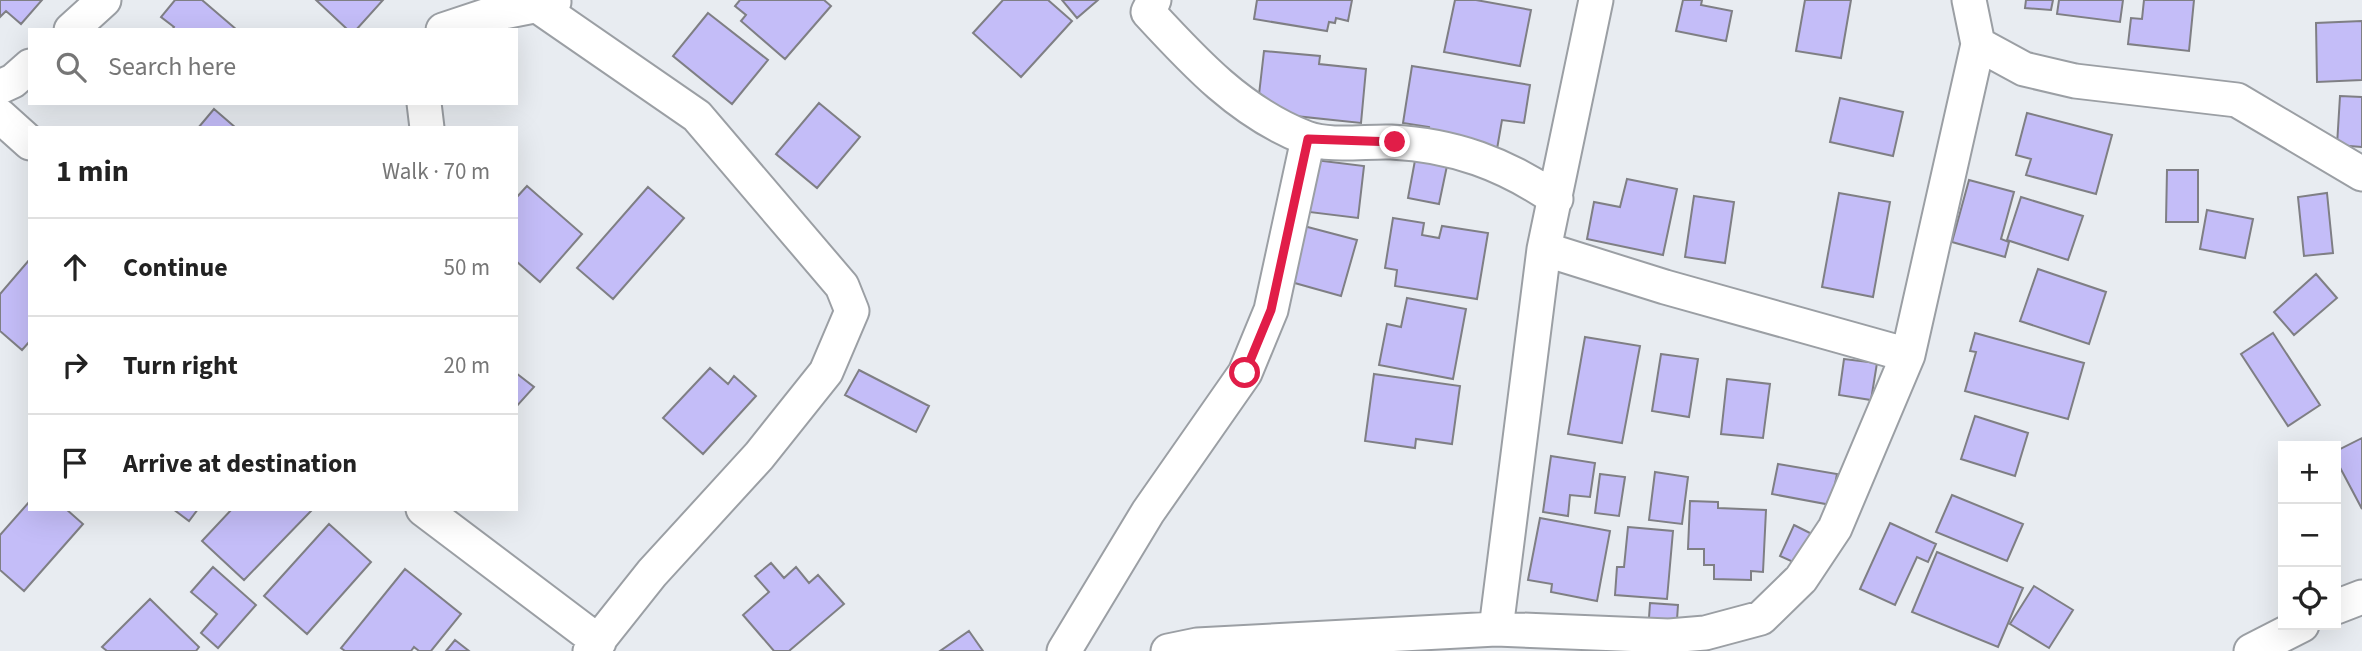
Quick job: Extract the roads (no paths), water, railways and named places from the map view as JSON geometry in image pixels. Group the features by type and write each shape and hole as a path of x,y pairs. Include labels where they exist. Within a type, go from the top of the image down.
{"street":[{"path":"73,28 104,0"},
{"path":"1154,0 1148,12 1196,65 1242,104 1308,139 1395,142 1465,153 1520,174 1556,199"},
{"path":"1512,636 1544,249 1596,0"},
{"path":"1168,651 1197,645 1512,636 1669,636 1705,633 1761,618 1801,579 1817,559 1835,528 1908,355 1978,44 1969,0"},
{"path":"426,511 595,646 652,573 759,456 826,372 852,311 842,286 697,116 543,2 488,15 449,28"},
{"path":"1978,44 2024,69 2075,81 2238,100 2362,174"},
{"path":"0,87 13,81 28,68"},
{"path":"424,105 426,126"},
{"path":"0,116 28,141"},
{"path":"1064,651 1148,512 1245,373 1271,310 1308,139"},
{"path":"1544,249 1665,288 1908,355"},
{"path":"2341,605 2362,597"},
{"path":"2251,651 2292,630"}]}
